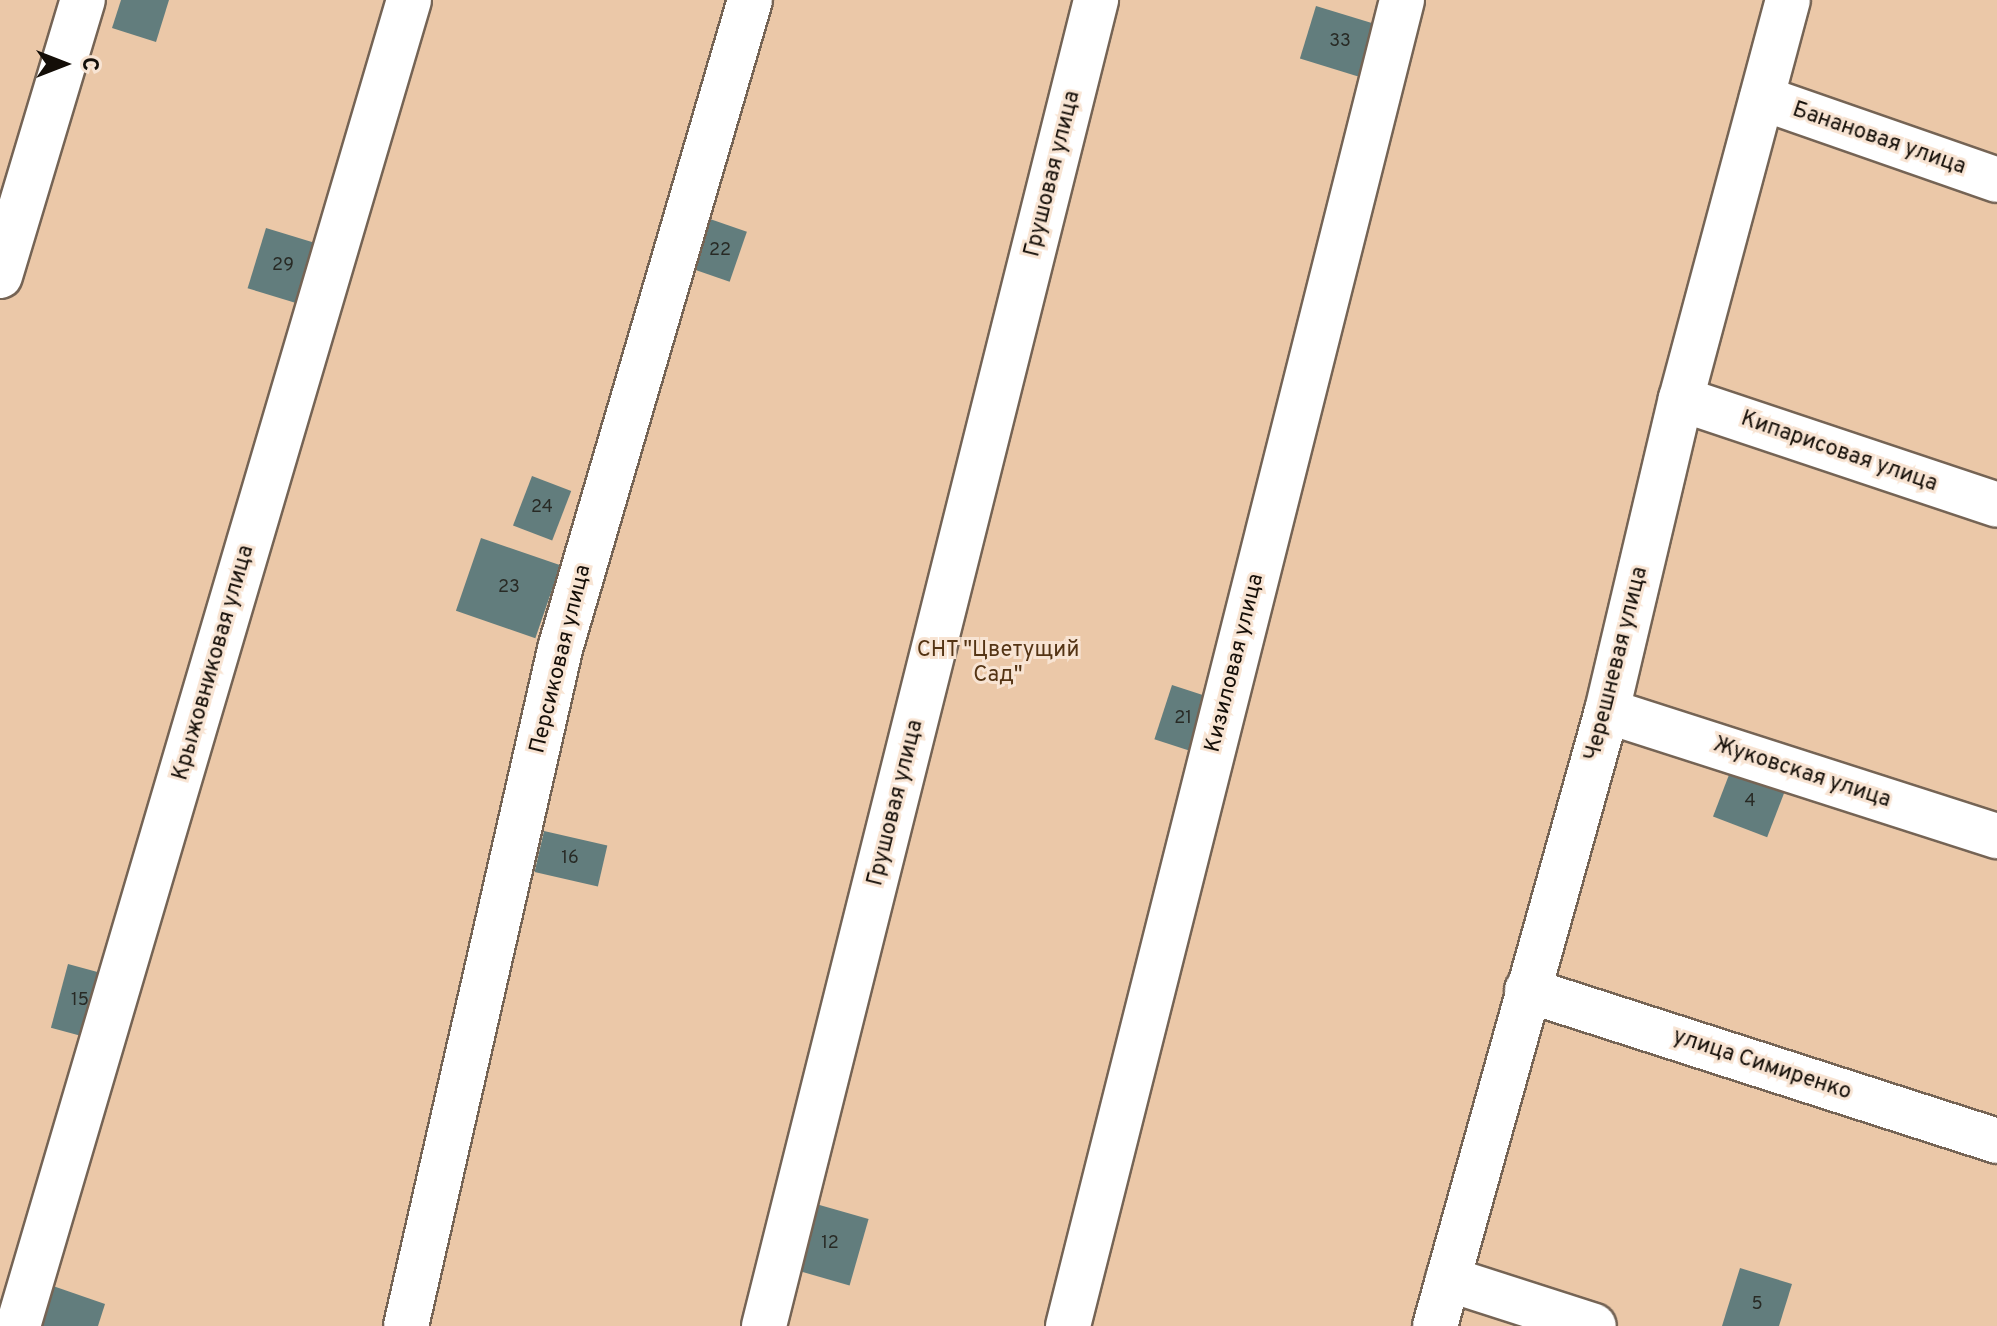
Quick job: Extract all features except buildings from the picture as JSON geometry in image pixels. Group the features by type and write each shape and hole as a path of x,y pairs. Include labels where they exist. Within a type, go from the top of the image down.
{"street":[{"path":"0,276 83,0"},
{"name":"Крыжовниковая улица","path":"18,1326 409,0"},
{"name":"Персиковая улица","path":"406,1326 560,649 750,0"},
{"name":"Грушовая улица","path":"764,1326 1096,0"},
{"name":"Кизиловая улица","path":"1068,1326 1402,0"},
{"name":"Черешневая улица","path":"1435,1326 1607,711 1681,399 1788,0"},
{"name":"Банановая улица","path":"1762,98 1997,180"},
{"name":"Кипарисовая улица","path":"1681,399 1997,505"},
{"name":"Жуковская улица","path":"1607,711 1997,836"},
{"name":"улица Симиренко","path":"1527,990 1997,1141"},
{"path":"1448,1279 1594,1326"}],"green space":[{"name":"СНТ \"Цветущий Сад\"","path":"0,0 1997,0 1997,1326 0,1326"}]}
